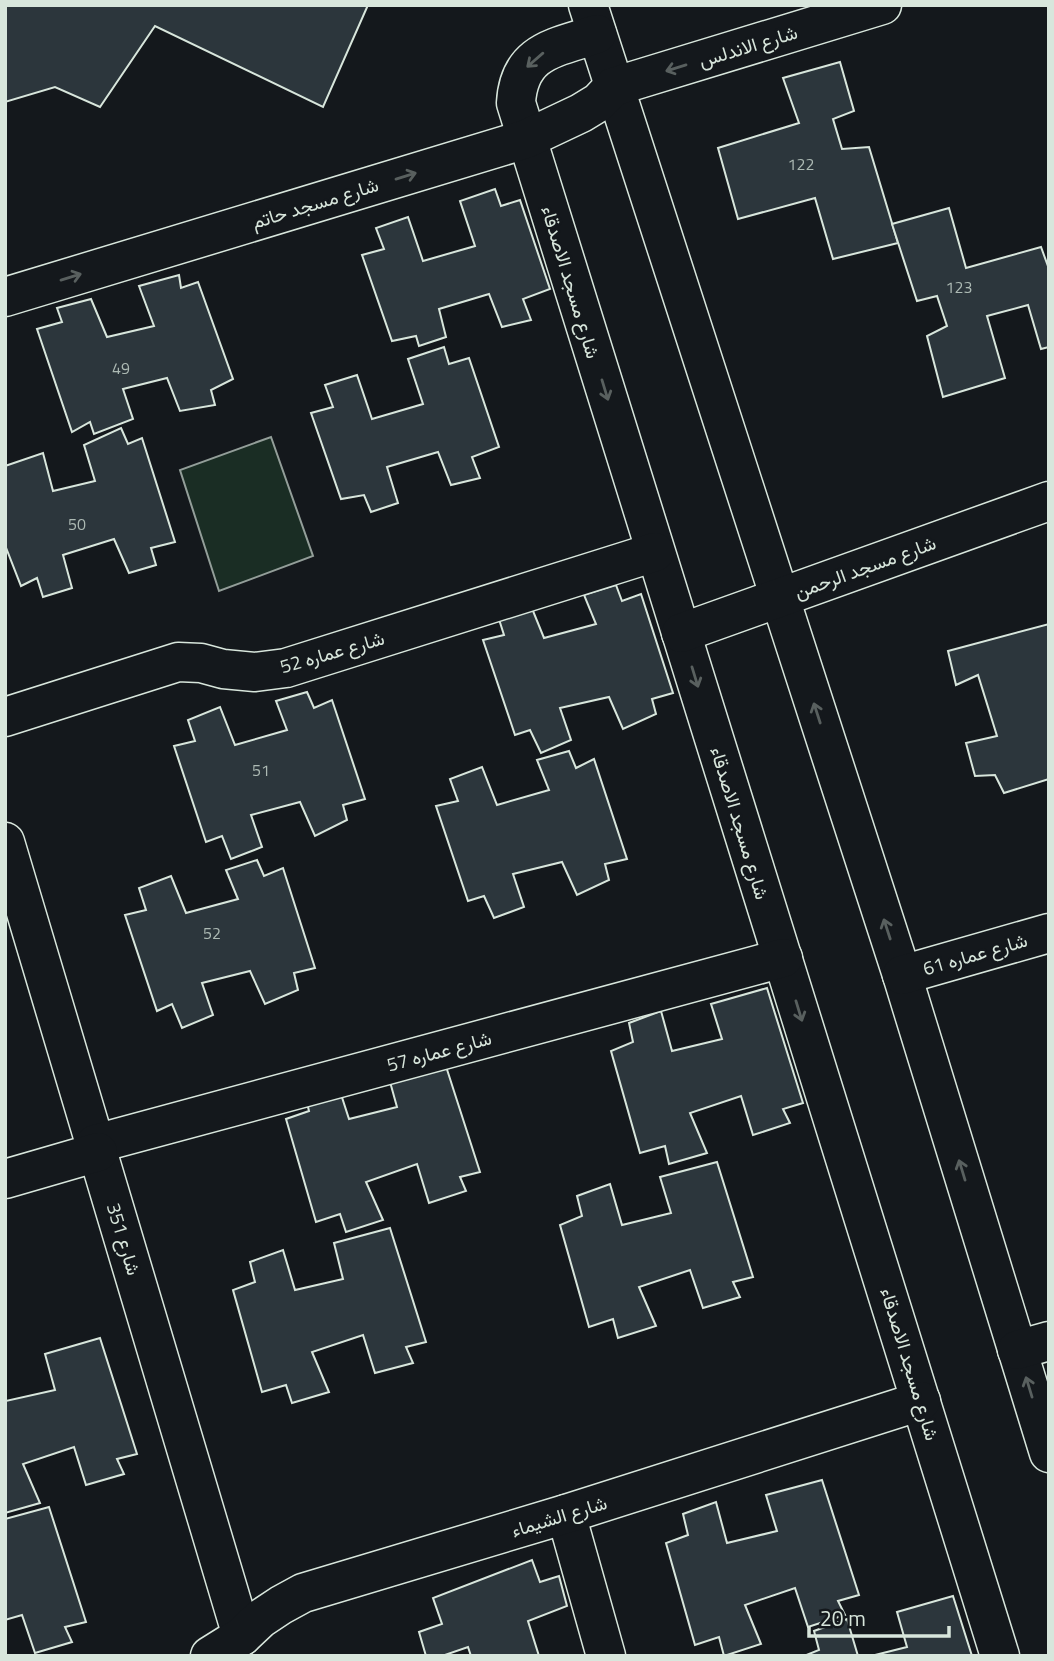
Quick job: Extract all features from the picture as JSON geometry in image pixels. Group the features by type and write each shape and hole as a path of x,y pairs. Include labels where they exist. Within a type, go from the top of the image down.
{"street":[{"name":"شارع الاندلس","path":"613,87 882,5"},
{"name":"شارع مسجد الاصدقاء","path":"1000,1656 516,103 522,73 531,61 593,20 902,975 1033,1345 1049,1453"},
{"name":"شارع مسجد حاتم","path":"5,297 526,139 581,113 599,102 613,87"},
{"name":"شارع مسجد الرحمن","path":"681,633 1049,501"},
{"name":"شارع عماره 52","path":"5,717 178,663 201,663 223,669 255,672 286,668 655,552"},
{"name":"شارع 351","path":"5,842 242,1636"},
{"name":"شارع عماره 61","path":"902,975 1049,933"},
{"name":"شارع عماره 57","path":"5,1179 97,1148 783,958"},
{"name":"شارع الشيماء","path":"210,1656 242,1636 260,1619 303,1593 566,1514 921,1401"},
{"path":"566,1514 606,1656"}],"green space":[{"path":"271,437 313,556 219,591 180,470"}],"building":[{"path":"5,5 368,5 323,107 155,26 100,107 55,87 5,102"},
{"path":"840,62 854,111 833,119 842,149 869,147 898,243 833,259 815,198 738,219 718,148 799,123 783,78"},
{"path":"495,189 501,206 520,200 550,289 523,299 531,320 502,327 489,294 439,309 446,337 419,346 416,336 392,341 362,255 384,249 376,228 408,217 423,261 475,246 460,201"},
{"path":"949,208 966,268 1041,247 1049,269 1049,347 1041,349 1028,305 987,316 1005,378 943,397 927,336 947,326 937,296 917,301 892,224"},
{"path":"179,275 181,288 198,282 233,379 211,390 215,405 180,411 167,378 123,389 133,419 94,434 90,422 72,432 37,329 62,322 57,308 91,299 107,337 154,326 139,286"},
{"path":"444,347 449,364 469,358 499,447 472,457 480,478 451,485 438,452 387,467 398,503 371,512 364,495 341,499 311,413 333,407 325,385 357,375 372,419 423,404 408,359"},
{"path":"121,428 128,444 142,438 175,542 151,548 156,565 129,573 114,539 63,555 72,588 43,597 37,578 21,586 5,545 5,466 43,453 53,491 95,481 84,445"},
{"path":"616,585 622,601 641,594 673,693 652,699 656,714 623,729 609,697 560,708 571,740 541,753 530,730 515,735 483,640 504,635 497,613 529,601 544,638 596,624 584,595"},
{"path":"1049,624 1049,779 1004,793 995,775 975,776 966,743 997,736 978,675 956,685 948,651"},
{"path":"307,692 314,708 332,700 365,799 343,805 347,820 315,836 300,802 251,815 262,847 231,859 222,836 206,842 174,746 195,741 188,720 220,707 235,745 287,730 276,701"},
{"path":"569,751 576,768 594,759 627,859 605,864 609,880 577,895 562,862 513,874 524,907 494,918 484,896 468,901 436,806 458,801 450,779 482,767 497,805 549,790 537,760"},
{"path":"257,860 264,876 283,868 315,968 294,973 298,990 265,1004 250,971 202,983 213,1015 182,1028 172,1004 157,1011 125,915 146,910 139,888 171,876 186,913 238,899 226,870"},
{"path":"767,988 803,1103 783,1109 790,1123 753,1135 741,1096 690,1113 707,1153 669,1164 665,1146 640,1153 611,1051 633,1042 629,1023 661,1011 672,1051 722,1039 711,1004"},
{"path":"443,1057 480,1172 460,1177 466,1191 429,1203 417,1164 366,1182 383,1220 346,1232 340,1214 316,1222 286,1119 309,1111 304,1091 338,1085 349,1119 397,1107 387,1071"},
{"path":"717,1162 753,1277 733,1282 740,1297 703,1308 690,1270 639,1287 656,1326 618,1338 613,1319 589,1327 560,1225 582,1216 577,1196 610,1184 622,1225 671,1213 660,1177"},
{"path":"390,1228 426,1342 406,1347 413,1363 375,1373 363,1335 312,1352 329,1392 292,1403 286,1385 262,1392 233,1290 255,1282 250,1262 283,1250 295,1290 343,1279 334,1243"},
{"path":"100,1338 137,1454 117,1459 124,1474 86,1485 74,1447 23,1464 40,1503 5,1513 5,1400 55,1390 45,1354"},
{"path":"822,1480 859,1595 838,1601 845,1615 808,1627 795,1588 745,1605 761,1644 724,1656 719,1637 695,1645 666,1543 688,1535 683,1514 716,1502 727,1543 777,1531 766,1495"},
{"path":"49,1507 86,1622 65,1627 72,1642 35,1653 22,1615 5,1620 5,1519"},
{"path":"532,1560 540,1582 559,1576 567,1606 528,1621 539,1656 471,1656 468,1647 442,1656 426,1656 419,1632 442,1624 433,1598"},
{"path":"953,1596 972,1656 871,1656 907,1647 897,1612"},
{"path":"847,1619 858,1656 804,1656 819,1650 814,1631"}]}
